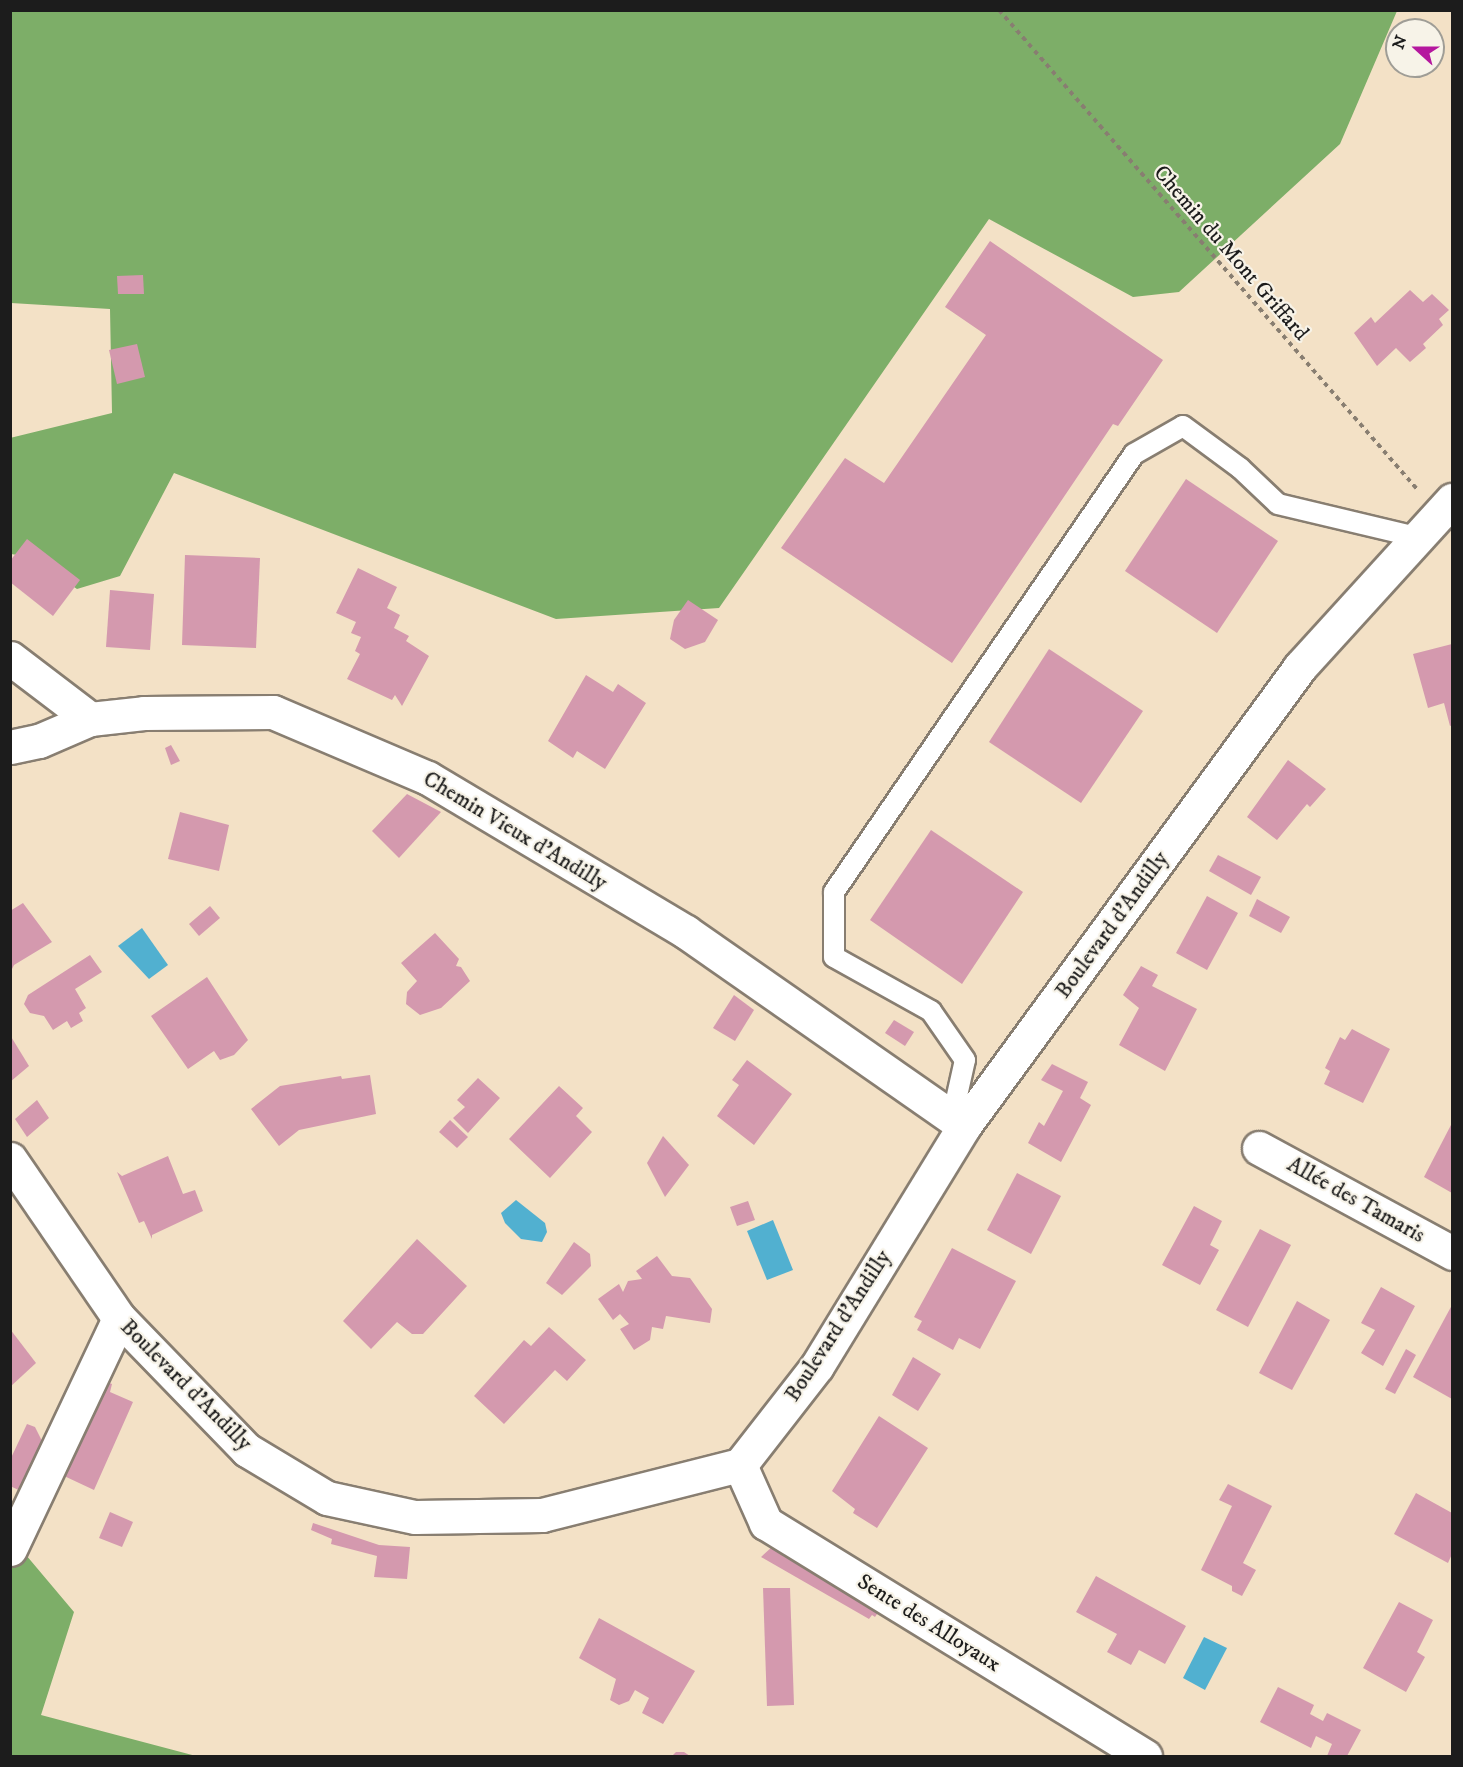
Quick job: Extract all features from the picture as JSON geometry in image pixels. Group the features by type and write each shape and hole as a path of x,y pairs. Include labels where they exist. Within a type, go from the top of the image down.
{"street":[{"name":"Boulevard d'Andilly","path":"10,1159 119,1318 247,1450 327,1498 378,1512 434,1518 542,1515 740,1465 817,1366 958,1122 1300,667 1442,520"},
{"path":"10,658 90,719"},
{"name":"Chemin Vieux d'Andilly","path":"10,747 39,741 90,719 144,713 273,712 378,754 428,778 686,932 958,1122"},
{"name":"Allée des Tamaris","path":"1259,1148 1452,1253"},
{"path":"10,1550 119,1318"},
{"name":"Sente des Alloyaux","path":"740,1465 766,1523 1145,1756"}],"lane":[{"path":"958,1122 965,1060 931,1011 834,957 834,892 1134,454 1183,426 1240,468 1278,504 1442,520"}],"path":[{"name":"Chemin du Mont Griffard","path":"999,10 1442,520"}],"green space":[{"path":"11,11 1397,11 1394,18 1385,18 1385,39 1340,144 1179,292 1133,297 989,219 719,608 556,619 174,473 120,576 77,589 30,557 11,554 10,438 112,413 110,309 11,303"},
{"path":"10,1536 74,1612 41,1715 196,1756 11,1756"}],"water":[{"path":"142,928 168,965 149,979 118,946"},
{"path":"516,1200 545,1223 547,1232 542,1242 521,1239 505,1223 501,1213"},
{"path":"773,1220 793,1270 767,1280 747,1231"},
{"path":"1204,1637 1227,1648 1205,1690 1183,1678"}],"building":[{"path":"990,241 1163,360 1118,426 1113,424 952,663 781,548 845,458 884,483 986,335 945,307"},
{"path":"143,275 144,294 118,294 117,276"},
{"path":"1410,290 1423,302 1432,294 1449,310 1439,319 1443,325 1423,344 1426,348 1410,362 1396,348 1377,366 1354,333 1371,317 1375,323"},
{"path":"137,344 145,377 117,384 109,350"},
{"path":"1186,479 1278,541 1217,633 1125,571"},
{"path":"27,539 80,580 53,616 10,582 10,561"},
{"path":"185,555 260,558 256,648 182,645"},
{"path":"358,568 397,587 387,608 400,615 394,628 409,636 406,641 429,656 402,706 395,695 392,700 347,679 360,654 355,651 361,637 351,633 356,622 336,613"},
{"path":"110,590 154,594 150,650 106,647"},
{"path":"688,600 718,620 705,642 685,649 670,639 674,620"},
{"path":"1452,644 1452,725 1450,726 1444,703 1428,708 1413,654"},
{"path":"1049,649 1143,711 1081,803 989,742"},
{"path":"586,675 613,692 618,684 646,703 605,769 577,751 573,758 548,741"},
{"path":"171,745 180,761 171,765 165,748"},
{"path":"1288,760 1326,789 1310,807 1307,804 1277,840 1247,817"},
{"path":"407,794 441,812 399,858 372,831"},
{"path":"180,812 229,825 219,871 168,859"},
{"path":"931,830 1023,892 962,984 870,920"},
{"path":"1218,855 1261,877 1251,895 1209,871"},
{"path":"1207,896 1238,913 1207,970 1176,953"},
{"path":"1257,899 1290,917 1281,933 1249,916"},
{"path":"23,903 52,942 14,965 10,973 10,911"},
{"path":"210,906 220,918 199,936 189,924"},
{"path":"435,933 459,959 456,966 461,967 470,981 441,1008 420,1015 406,1004 407,992 417,981 401,963"},
{"path":"90,955 102,972 75,989 86,1008 79,1013 83,1021 71,1028 67,1021 53,1030 44,1016 30,1013 24,1004 28,995"},
{"path":"1141,966 1158,975 1152,986 1197,1009 1165,1071 1119,1045 1139,1008 1123,995"},
{"path":"207,977 248,1040 234,1055 220,1060 214,1051 188,1069 151,1016"},
{"path":"734,995 754,1010 735,1041 713,1028"},
{"path":"894,1020 914,1032 905,1046 885,1033"},
{"path":"1352,1029 1390,1049 1363,1103 1324,1084 1330,1071 1325,1068 1340,1037 1345,1040"},
{"path":"10,1035 29,1066 10,1082"},
{"path":"747,1060 792,1094 754,1145 717,1116 739,1085 732,1080"},
{"path":"1052,1064 1088,1082 1080,1098 1091,1105 1061,1162 1028,1143 1039,1122 1044,1126 1063,1091 1041,1080"},
{"path":"370,1075 376,1114 299,1130 279,1146 251,1109 280,1086 341,1076 342,1079"},
{"path":"478,1078 500,1098 468,1133 453,1118 465,1107 457,1100"},
{"path":"559,1086 583,1108 576,1116 592,1132 550,1178 509,1139"},
{"path":"37,1100 49,1118 27,1137 15,1119"},
{"path":"450,1120 468,1137 457,1148 439,1132"},
{"path":"1452,1123 1452,1193 1424,1177"},
{"path":"663,1136 689,1165 665,1197 647,1163"},
{"path":"168,1156 183,1194 195,1190 203,1211 152,1235 152,1239 144,1221 139,1223 117,1172 122,1176"},
{"path":"1017,1173 1061,1196 1031,1254 987,1230"},
{"path":"748,1201 755,1220 737,1226 730,1207"},
{"path":"1194,1206 1222,1221 1210,1245 1219,1250 1200,1285 1162,1265"},
{"path":"1260,1229 1291,1245 1248,1327 1216,1310"},
{"path":"417,1239 467,1286 423,1334 412,1334 397,1322 371,1349 343,1321"},
{"path":"574,1242 590,1254 591,1266 562,1295 546,1283"},
{"path":"952,1248 1016,1281 980,1349 959,1338 953,1350 917,1330 922,1321 914,1317"},
{"path":"657,1256 672,1276 690,1278 712,1309 710,1323 666,1316 663,1329 652,1327 650,1340 634,1350 620,1329 629,1324 620,1314 613,1320 598,1299 619,1284 623,1292 628,1281 642,1279 636,1271"},
{"path":"1381,1287 1415,1306 1383,1366 1361,1353 1375,1330 1361,1323"},
{"path":"1297,1301 1330,1320 1292,1390 1259,1373"},
{"path":"1452,1305 1452,1399 1413,1377"},
{"path":"549,1327 586,1360 567,1381 555,1370 504,1424 474,1396 524,1340 531,1346"},
{"path":"10,1329 36,1363 10,1387"},
{"path":"1406,1349 1416,1355 1395,1394 1385,1389"},
{"path":"913,1357 941,1374 918,1411 892,1395"},
{"path":"104,1381 112,1384 110,1392 133,1402 94,1490 62,1475"},
{"path":"879,1416 928,1448 877,1528 853,1513 855,1509 832,1491"},
{"path":"27,1424 35,1427 44,1445 23,1492 10,1486 10,1460"},
{"path":"1228,1484 1272,1506 1243,1563 1256,1570 1242,1596 1232,1591 1232,1586 1201,1570 1232,1506 1219,1500"},
{"path":"1416,1493 1452,1513 1452,1554 1448,1563 1394,1534"},
{"path":"110,1512 133,1522 122,1547 99,1538"},
{"path":"313,1523 379,1545 410,1547 407,1579 374,1577 377,1556 331,1544 332,1539 311,1530"},
{"path":"773,1546 881,1608 875,1617 872,1615 869,1619 761,1557"},
{"path":"1096,1576 1186,1626 1165,1664 1139,1650 1131,1665 1107,1652 1117,1634 1076,1612"},
{"path":"763,1588 790,1588 794,1705 767,1706"},
{"path":"1399,1602 1433,1620 1417,1652 1425,1657 1406,1692 1363,1668"},
{"path":"599,1618 695,1671 663,1724 642,1713 649,1698 635,1690 629,1701 619,1705 610,1700 616,1679 579,1658"},
{"path":"1278,1687 1314,1705 1310,1714 1323,1721 1327,1713 1361,1730 1347,1756 1327,1756 1332,1744 1316,1736 1311,1748 1260,1722"},
{"path":"676,1752 684,1752 690,1756 672,1756"}]}
